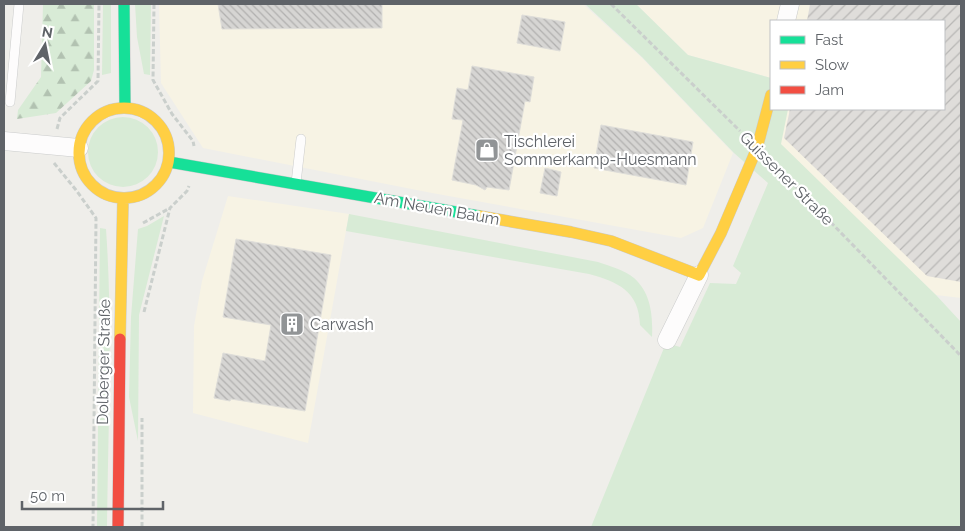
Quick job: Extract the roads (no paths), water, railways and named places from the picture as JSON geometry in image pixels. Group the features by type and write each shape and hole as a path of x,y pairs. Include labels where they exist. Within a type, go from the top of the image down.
{"street":[{"path":"124,4 125,108"},
{"path":"786,20 790,4"},
{"path":"667,340 722,233 757,148 770,99"},
{"path":"125,108 138,110 150,115 160,124 170,148 169,162 165,174 152,188 136,197 123,198 108,195 95,188 86,177 80,163 79,148 82,135 94,119 112,109 125,108"},
{"path":"4,141 79,148"},
{"name":"Am Neuen Baum","path":"169,162 571,232 611,241 699,275"},
{"name":"Dolberger Straße","path":"118,527 123,198"}],"lane":[{"path":"10,102 19,4"},
{"path":"296,184 301,138"}],"place":[{"name":"Tischlerei Sommerkamp-Huesmann","path":"487,150"},
{"name":"Carwash","path":"292,324"}]}
